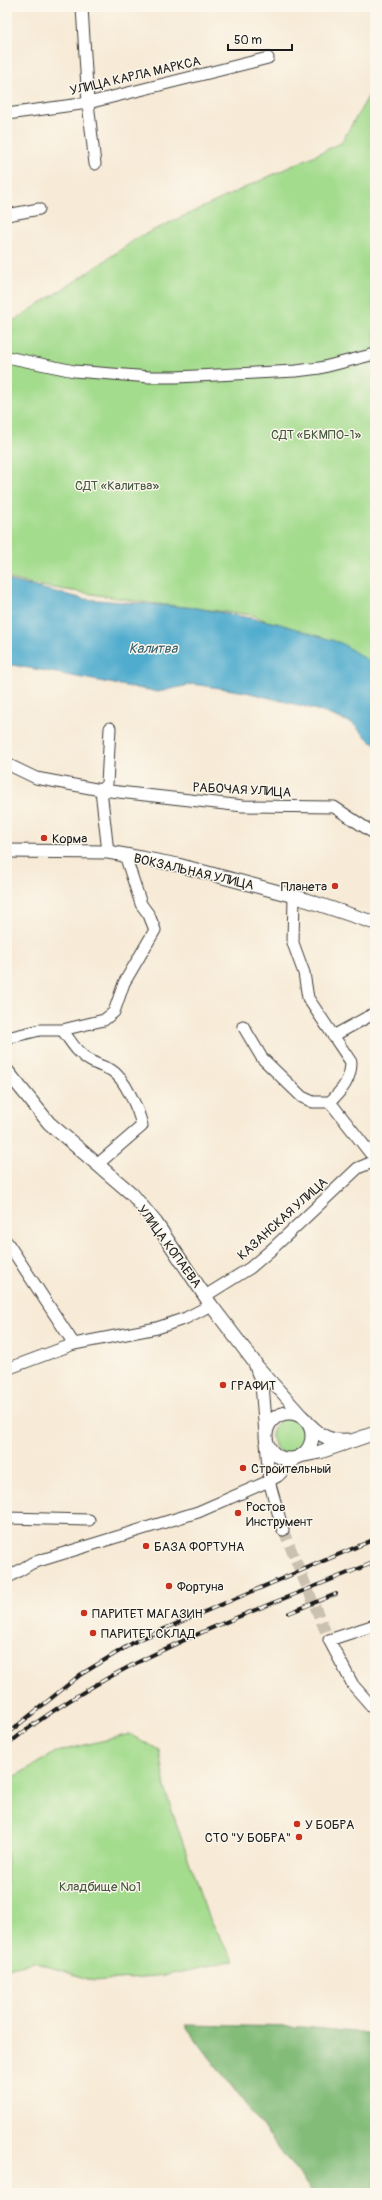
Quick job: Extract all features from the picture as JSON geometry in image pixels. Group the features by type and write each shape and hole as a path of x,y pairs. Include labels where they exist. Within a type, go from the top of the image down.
{"main road":[{"name":"ВОКЗАЛЬНАЯ УЛИЦА","path":"7,851 108,852 178,865 294,896 375,923"},
{"name":"УЛИЦА КОПАЕВА","path":"7,1071 50,1123 132,1194 156,1223 208,1301 255,1363 262,1384 266,1438"},
{"path":"354,1440 329,1439 322,1437 308,1422 292,1413 284,1413 272,1420 266,1438 268,1447 278,1456 290,1459 320,1452 375,1433"},
{"path":"298,1457 312,1443 308,1422"}],"street":[{"path":"82,7 88,103 95,164"},
{"name":"УЛИЦА КАРЛА МАРКСА","path":"7,114 88,103 268,58"},
{"path":"7,214 39,209"},
{"path":"7,357 74,370 150,377 182,377 296,371 320,368 375,354"},
{"path":"108,852 101,790 107,784 110,728"},
{"name":"РАБОЧАЯ УЛИЦА","path":"7,764 36,778 101,790 243,806 334,807 375,834"},
{"path":"7,1038 40,1030 62,1030 104,1020 114,1012 124,983 155,930 149,915 141,904 125,855"},
{"path":"243,1026 262,1058 302,1097 312,1102 330,1102 343,1090 351,1074 351,1062 308,998 304,973 293,942 294,896"},
{"path":"333,1036 375,1013"},
{"path":"62,1030 79,1053 97,1065 112,1071 122,1080 140,1118 142,1126 98,1164"},
{"path":"330,1102 370,1153 375,1157"},
{"name":"КАЗАНСКАЯ УЛИЦА","path":"7,1369 74,1344 157,1328 186,1318 250,1268 358,1168 375,1161"},
{"path":"7,1242 74,1344"},
{"path":"255,1363 308,1422"},
{"path":"266,1438 269,1481 282,1530"},
{"path":"7,1578 32,1563 198,1512 269,1481 278,1476 298,1457"},
{"path":"7,1518 89,1520"},
{"path":"375,1625 329,1640 353,1685 375,1710"}],"green space":[{"name":"СДТ «Калитва»","path":"375,85 375,669 253,615 142,602 35,585 7,578 7,325 80,278 139,237 341,143"},
{"path":"294,1418 303,1423 307,1429 307,1443 303,1449 294,1454 286,1454 277,1449 273,1443 272,1432 277,1423 283,1419"},
{"name":"Кладбище №1","path":"130,1734 159,1750 166,1793 207,1914 234,1961 167,1975 94,1981 34,1962 7,1968 7,1781 56,1752"},
{"path":"185,2025 303,2027 375,2034 375,2193 313,2193"}],"water":[{"name":"Калитва","path":"7,580 84,599 197,608 277,623 341,643 375,665 375,743 371,742 352,723 314,709 246,692 193,684 158,692 7,664"}],"tunnel":[{"path":"283,1530 329,1640"}],"railway":[{"path":"7,1734 80,1675 136,1641 375,1539"},
{"path":"7,1745 48,1714 92,1687 137,1663 184,1640 231,1620 375,1562"},
{"path":"289,1613 336,1594"}],"place":[{"name":"Корма","path":"44,838"},
{"name":"Планета","path":"335,886"},
{"name":"ГРАФИТ","path":"223,1385"},
{"name":"Строительный","path":"243,1468"},
{"name":"Ростов Инструмент","path":"238,1513"},
{"name":"БАЗА ФОРТУНА","path":"146,1546"},
{"name":"Фортуна","path":"169,1586"},
{"name":"ПАРИТЕТ МАГАЗИН","path":"84,1613"},
{"name":"ПАРИТЕТ СКЛАД","path":"93,1633"},
{"name":"У БОБРА","path":"297,1824"},
{"name":"СТО \"У БОБРА\"","path":"299,1837"}],"park label":[{"name":"СДТ «БКМПО-1»","path":"316,434"}]}
